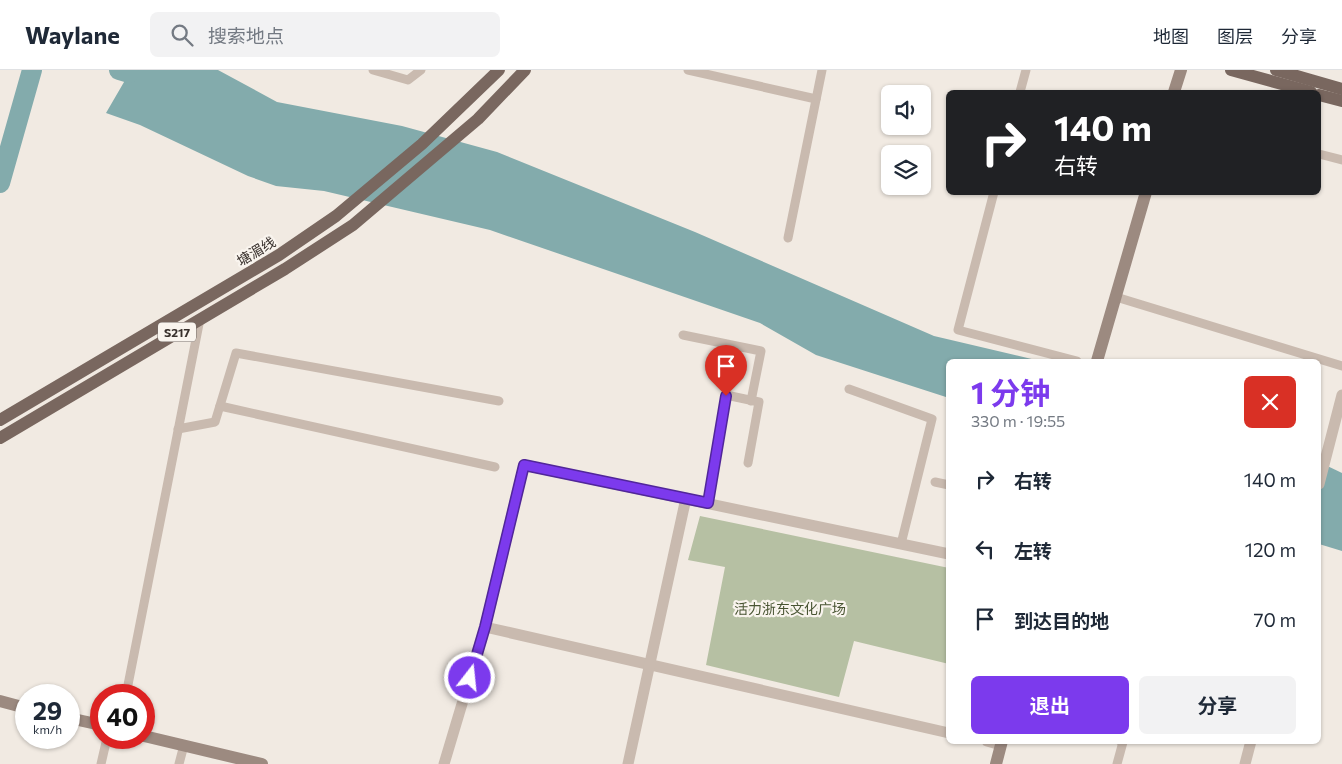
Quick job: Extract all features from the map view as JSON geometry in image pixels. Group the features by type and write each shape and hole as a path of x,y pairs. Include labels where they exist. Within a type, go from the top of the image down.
{"main road":[{"name":"塘湄线","path":"0,420 279,255 336,216 422,144 499,70"},
{"name":"S217","path":"0,438 353,225 478,119 525,70"},
{"path":"1175,90 1181,70"},
{"path":"1231,70 1304,90"},
{"path":"1276,70 1342,89"},
{"path":"1321,96 1342,101"},
{"path":"1099,359 1145,195"},
{"path":"0,701 15,705"},
{"path":"155,738 262,764"},
{"path":"996,764 1002,744"}],"street":[{"path":"373,70 408,80 421,70"},
{"path":"688,70 816,99"},
{"path":"788,238 822,70"},
{"path":"1021,90 1026,70"},
{"path":"1321,155 1342,160"},
{"path":"993,195 958,330 1069,359"},
{"path":"1116,297 1319,359"},
{"path":"128,684 200,319"},
{"path":"683,335 761,351 751,400"},
{"path":"178,429 215,422 236,353 499,402"},
{"path":"1321,360 1342,366"},
{"path":"850,389 932,419 902,544"},
{"path":"1321,476 1342,395"},
{"path":"708,503 726,396 759,402 748,463"},
{"path":"220,406 495,467"},
{"path":"444,764 485,627 524,465 946,553"},
{"path":"935,482 946,484"},
{"path":"628,764 686,498"},
{"path":"485,627 946,732"},
{"path":"1117,764 1123,744"},
{"path":"1245,764 1250,744"},
{"path":"179,764 184,745"},
{"path":"101,764 104,749"}],"green space":[{"name":"活力浙东文化广场","path":"700,516 946,567 946,663 854,641 839,697 706,665 725,567 688,560"}],"water":[{"path":"131,70 218,70 277,102 402,126 497,152 695,232 934,336 1032,359 946,359 946,397 816,355 760,323 490,230 324,191 276,186 248,176 140,125 106,113"},
{"path":"1321,463 1342,473 1342,551 1321,545"}],"waterway":[{"path":"0,183 32,70"},
{"path":"119,70 129,73"}],"route":[{"path":"470,678 485,627 524,465 708,503 726,396"}]}
